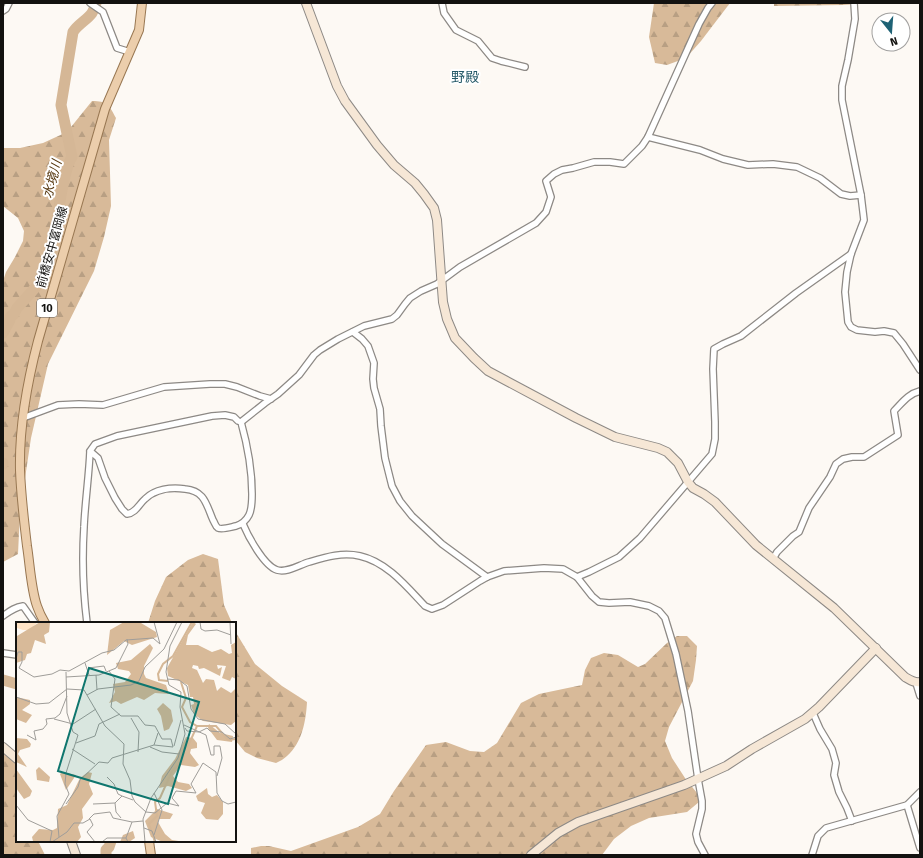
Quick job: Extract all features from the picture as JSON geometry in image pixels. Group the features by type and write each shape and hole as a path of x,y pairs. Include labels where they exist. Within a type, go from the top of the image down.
{"main road":[{"name":"前橋安中富岡線","path":"45,622 37,606 32,581 22,501 20,469 23,418 29,376 105,108 139,30 142,3"},
{"path":"149,842 151,855"}],"street":[{"path":"3,11 9,3"},
{"path":"90,3 103,12 117,48 130,52"},
{"path":"306,3 337,86 345,101 377,145 394,165 415,183 434,208 438,225 443,302 447,319 455,338 488,371 615,437 658,448 667,452 678,463 688,482 693,488 715,502 756,545 834,608 905,677 918,682 920,696"},
{"path":"442,3 444,13 456,30 478,41 492,58 501,62 525,67"},
{"path":"241,422 278,394 299,375 314,355 320,350 364,326 392,319 410,298 437,284 460,267 536,223 546,212 551,197 546,181 554,174 562,170 594,162 624,164 642,146 648,137 699,24 712,3"},
{"path":"854,3 855,19 842,86 842,100 861,195 864,220 851,254 847,272 845,292 848,322 857,330 875,332 884,331 894,334 903,344 920,370"},
{"path":"648,137 700,150 723,159 748,165 773,164 797,167 820,178 840,194 850,196 861,195"},
{"path":"577,577 619,557 640,538 712,454 716,422 713,369 714,349 741,336 796,293 851,254"},
{"path":"353,332 368,346 374,363 374,388 380,409 385,458 389,478 400,501 412,516 442,544 487,577"},
{"path":"23,418 58,405 103,405 164,386 225,384 271,399"},
{"path":"773,559 777,552 799,532 808,508 830,478 836,464 844,459 864,457 898,435 894,411 907,397 920,391"},
{"path":"87,622 83,560 84,529 90,450 95,444 117,436 212,416 225,415 234,417 241,422 246,440 252,474 252,507 243,524 221,529 216,526 203,498 198,492 184,489 166,489 153,492 145,498 134,512 127,514 122,510 105,478 98,458 90,450"},
{"path":"243,524 262,558 269,566 276,570 284,571 333,556 345,554 360,556 373,560 392,573 425,606 432,609 443,605 480,580 504,571 563,568 577,577 592,596 599,602 630,602 649,606 659,611 665,618 676,654 688,711 702,802 702,809 696,834 698,842 705,855"},
{"path":"3,616 16,607 23,606 34,622"},
{"path":"531,855 558,833 578,822 684,785 726,766 752,749 805,719 819,707 876,648"},
{"path":"3,652 16,655"},
{"path":"813,713 820,729 832,749 836,763 834,775 852,821"},
{"path":"3,748 16,758"},
{"path":"812,855 818,836 826,828 907,805 920,792"},
{"path":"907,805 920,848"},
{"path":"71,842 76,855"}],"green space":[{"path":"654,3 730,3 686,58 667,65 655,63 649,37"},
{"path":"774,3 872,3 774,6"},
{"path":"92,101 101,102 107,105 116,118 109,140 111,206 94,271 48,364 31,438 20,512 18,554 3,562 3,281 6,272 23,241 24,231 18,218 3,206 3,148 20,148 43,143 67,132"},
{"path":"203,554 218,559 224,605 232,622 148,622 155,601 166,577 188,560"},
{"path":"236,633 255,664 282,686 307,702 306,717 300,738 292,751 285,758 276,763 257,758 245,752 236,741"},
{"path":"677,636 687,636 697,646 693,681 669,727 665,741 672,758 697,793 699,802 687,812 649,818 631,826 614,839 602,855 251,855 251,848 269,846 291,851 358,827 380,814 426,745 446,742 470,751 484,752 497,743 521,703 539,694 582,685 585,670 591,658 604,653 618,655 638,667 645,664 667,643"},
{"path":"3,751 16,762 16,842 38,842 45,855 3,855"}],"waterway":[{"name":"水境川","path":"3,333 10,320 10,317 43,279 48,267 63,184 72,157 61,105 73,32 92,13 96,3"},
{"path":"3,680 16,684"},
{"path":"106,855 106,850 111,842"}],"district":[{"name":"野殿","path":"465,77"}]}
